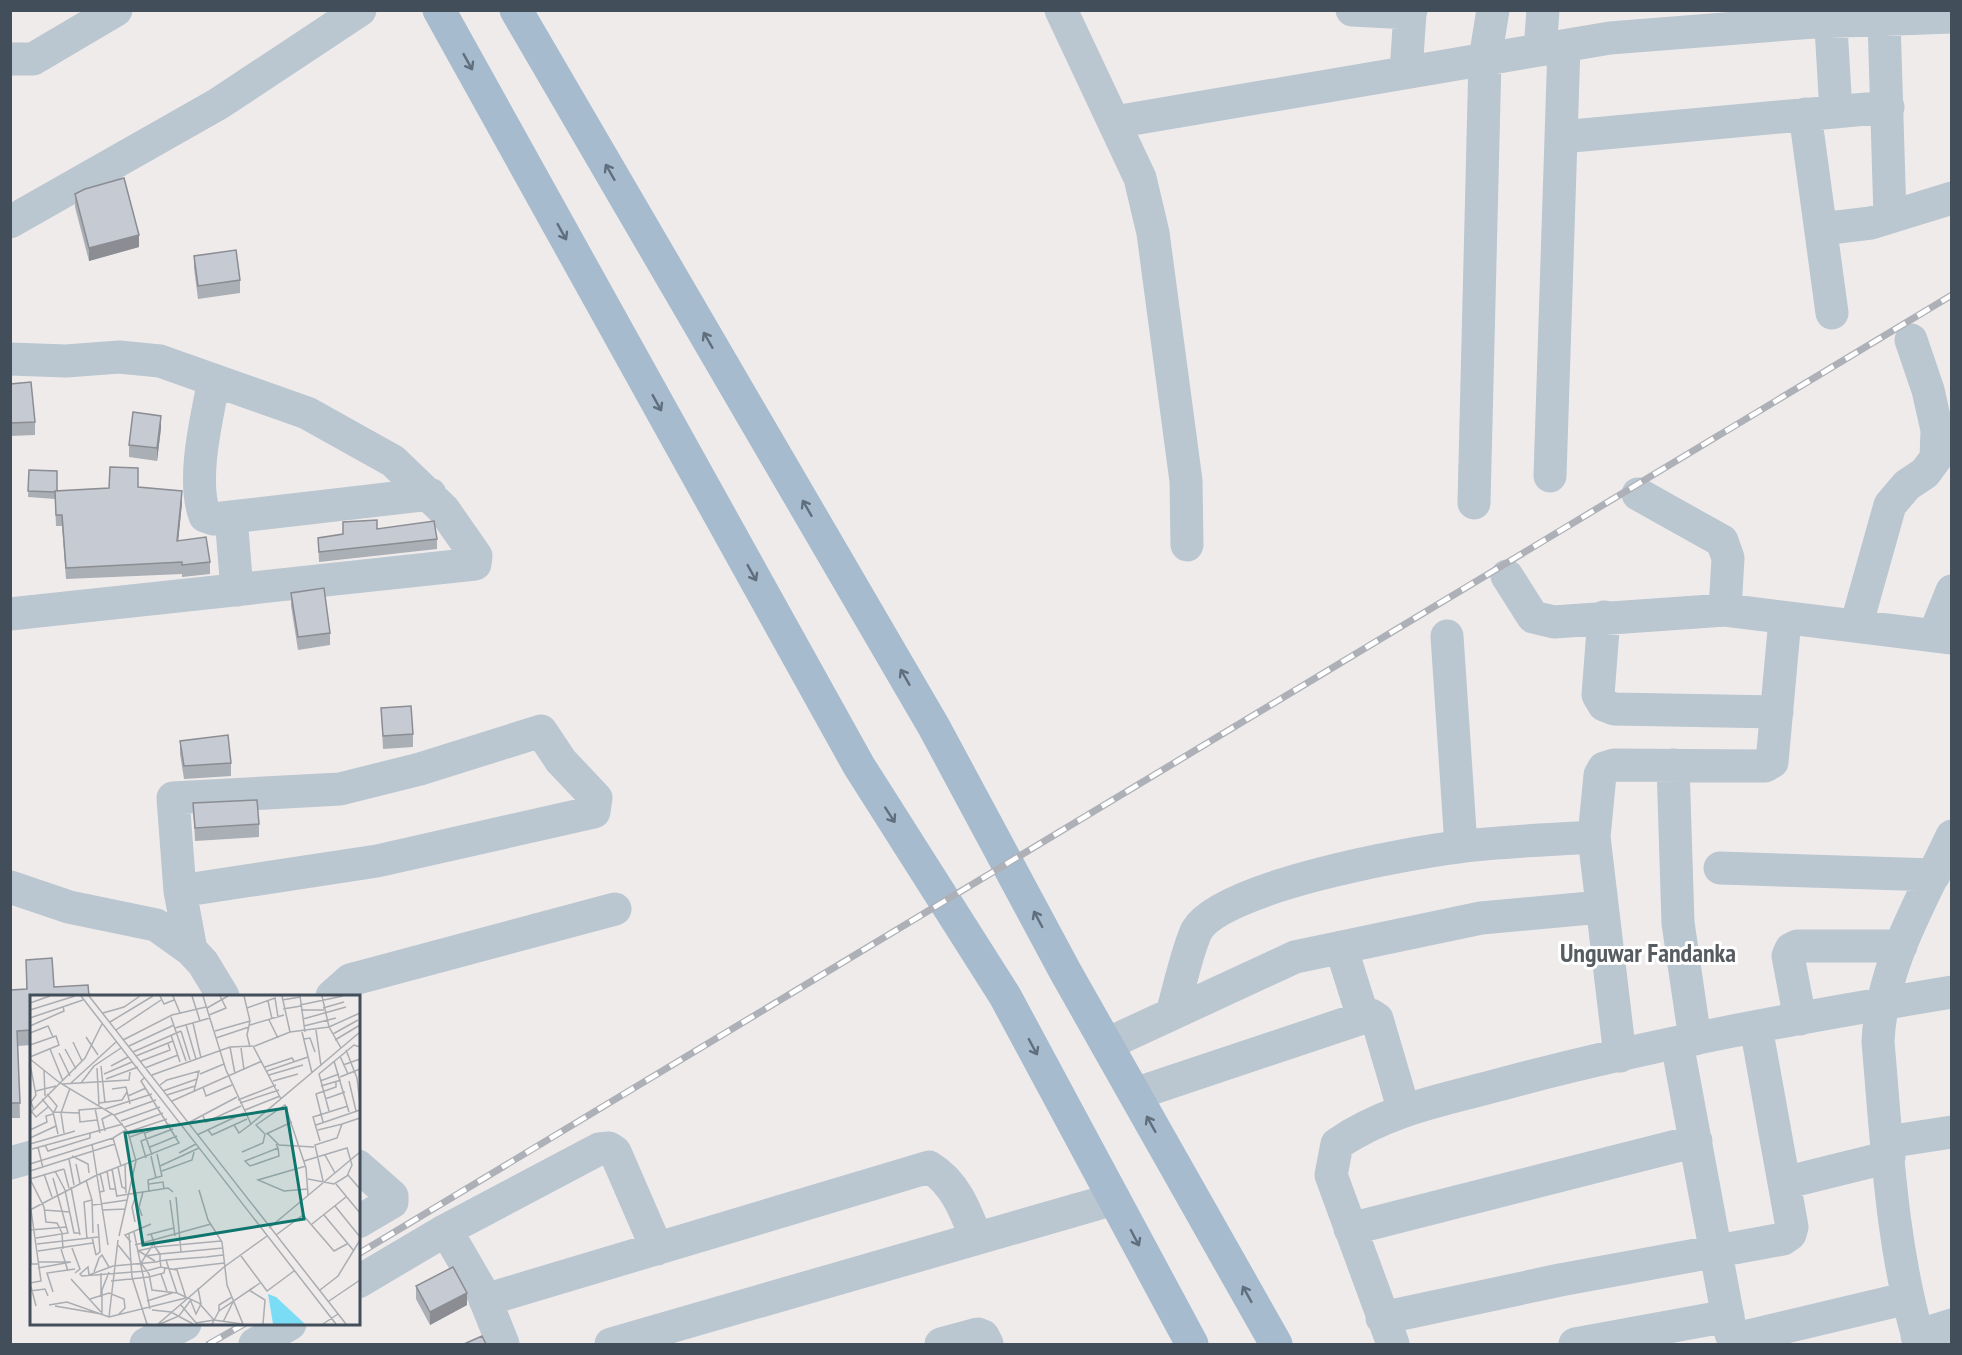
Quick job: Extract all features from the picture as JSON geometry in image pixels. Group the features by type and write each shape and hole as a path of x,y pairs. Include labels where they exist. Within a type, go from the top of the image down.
{"main road":[{"path":"439,10 859,766 1005,996 1192,1344"},
{"path":"516,10 934,727 1065,971 1276,1344"}],"street":[{"path":"10,59 33,59 116,10"},
{"path":"10,222 218,104 360,10"},
{"path":"1061,10 1140,178 1152,233 1186,481 1187,545"},
{"path":"1352,10 1411,12 1406,72"},
{"path":"1474,503 1485,59 1493,10"},
{"path":"1543,10 1552,48 1561,137 1550,476"},
{"path":"1115,122 1610,38 1831,16 1884,20 1952,17"},
{"path":"1831,16 1820,113 1821,229 1832,313"},
{"path":"1884,20 1890,217"},
{"path":"1561,137 1888,107"},
{"path":"1821,229 1871,223 1952,198"},
{"path":"1856,626 1890,505 1907,485 1925,473 1936,458 1937,430 1928,390 1911,340"},
{"path":"10,359 66,361 118,357 160,360 307,412 393,461 430,494 476,556 475,564 10,614"},
{"path":"214,380 201,446 201,505 205,516 214,519 430,494"},
{"path":"1638,494 1722,541 1728,558 1725,610"},
{"path":"231,517 237,590"},
{"path":"1507,576 1533,617 1554,621 1725,610 1943,637 1952,591"},
{"path":"1604,617 1598,695 1604,705 1614,709 1777,712"},
{"path":"1620,1056 1594,837 1600,775 1604,768 1614,765 1765,766 1772,762 1785,619"},
{"path":"1447,636 1461,846"},
{"path":"180,891 305,874 389,859 594,812 596,798 561,761 541,731 420,769 340,789 173,798 180,891 191,950"},
{"path":"1673,765 1678,923 1696,1141 1731,1334 1744,1337 1908,1298"},
{"path":"1952,836 1901,946 1881,1004 1878,1042 1893,1208 1908,1298 1919,1340 1952,1325"},
{"path":"1172,1013 1197,929 1220,909 1277,886 1408,853 1461,846 1594,837"},
{"path":"1720,868 1934,875"},
{"path":"10,887 69,907 156,925 191,950 203,963 222,995"},
{"path":"1107,1044 1295,957 1481,918 1601,907"},
{"path":"333,995 350,980 615,909"},
{"path":"1800,1019 1788,956 1791,948 1797,945 1901,946"},
{"path":"1341,946 1363,1017"},
{"path":"1756,1027 1792,1227 1790,1234 1783,1239 1716,1253 1560,1280 1388,1331 1331,1175 1337,1144 1360,1128 1404,1111 1535,1075 1756,1027 1952,992"},
{"path":"1135,1094 1371,1016 1377,1019 1404,1111"},
{"path":"1784,1183 1952,1132"},
{"path":"1350,1229 1696,1141"},
{"path":"360,1281 446,1230 599,1149 609,1148 615,1152 657,1248"},
{"path":"10,1163 30,1158"},
{"path":"485,1300 929,1167 937,1172 958,1196 976,1238"},
{"path":"360,1168 392,1196 392,1202 360,1221"},
{"path":"611,1344 1114,1198"},
{"path":"446,1230 485,1300 503,1344"},
{"path":"1575,1344 1728,1316"},
{"path":"146,1344 182,1325"},
{"path":"255,1344 287,1325"},
{"path":"941,1344 978,1334 983,1336 987,1344"}],"building":[{"path":"124,178 139,235 89,248 75,194"},
{"path":"236,250 240,280 198,286 194,256"},
{"path":"31,382 35,422 10,423 10,384"},
{"path":"133,412 161,416 157,448 129,445"},
{"path":"110,467 138,468 138,487 182,491 177,541 206,537 210,562 182,565 182,562 66,568 62,515 56,515 55,491 109,488"},
{"path":"29,470 57,471 57,491 28,491"},
{"path":"377,520 377,529 434,521 437,539 319,552 318,538 343,534 343,522"},
{"path":"324,588 330,633 298,637 291,593"},
{"path":"411,706 413,734 383,736 381,708"},
{"path":"228,735 231,763 184,766 180,741"},
{"path":"257,800 259,824 195,828 193,803"},
{"path":"52,958 54,987 88,985 89,995 30,995 30,1030 17,1031 20,1103 10,1103 10,990 27,989 26,960"},
{"path":"453,1267 467,1293 430,1312 416,1286"},
{"path":"482,1336 486,1344 464,1344"}],"railway":[{"path":"360,1253 1952,295"},
{"path":"209,1344 242,1325"}],"district":[{"name":"Unguwar Fandanka","path":"1648,953"}]}
